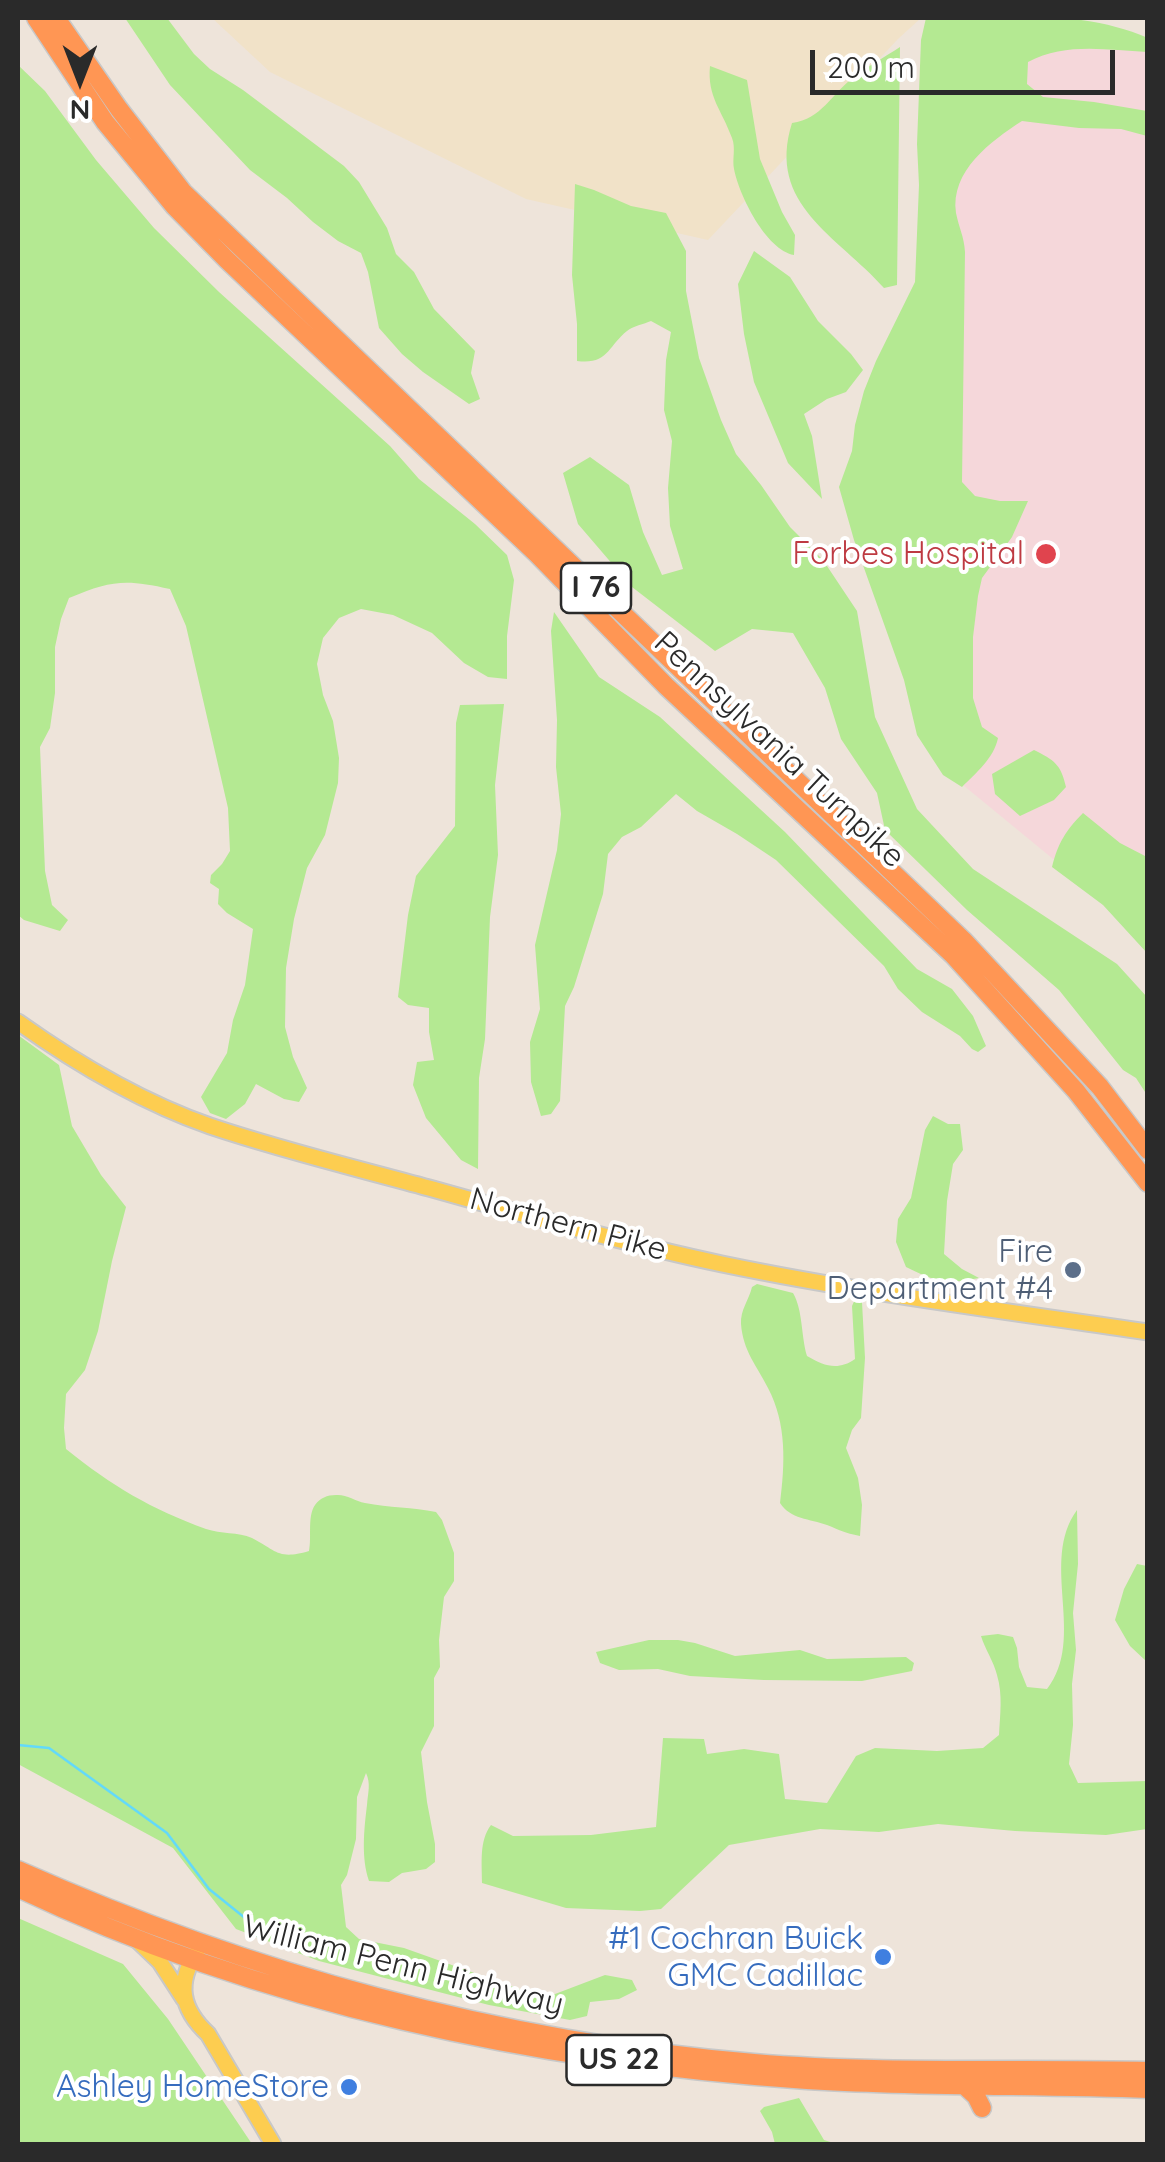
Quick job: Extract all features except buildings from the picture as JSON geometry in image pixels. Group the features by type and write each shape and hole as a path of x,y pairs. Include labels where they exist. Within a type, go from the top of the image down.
{"highway":[{"name":"Pennsylvania Turnpike","path":"36,18 105,122 175,207 536,554 666,686 953,954 1076,1091 1148,1182"},
{"name":"Pennsylvania Turnpike","path":"56,18 118,109 184,192 963,940 1100,1087 1148,1150"},
{"name":"William Penn Highway","path":"18,1870 259,1980 450,2031 648,2064 755,2076 1148,2089"},
{"name":"William Penn Highway","path":"18,1888 134,1936 199,1954 574,2040 650,2052 799,2066 1148,2071"}],"main road":[{"name":"Northern Pike","path":"18,1022 110,1081 210,1126 596,1234 800,1279 1148,1332"},
{"path":"134,1936 160,1962 195,2022 208,2034"},
{"path":"185,2002 183,1986 199,1954"},
{"path":"199,1954 194,1993 208,2034 273,2144"}],"shaded area":[{"path":"212,18 921,18 708,240 526,199 270,72"},
{"name":"Forbes Hospital","path":"932,31 1099,31 1147,52 1147,888 1086,886 952,776"}],"green space":[{"path":"125,18 167,18 210,69 344,166 359,182 387,228 396,254 414,272 434,309 475,351 471,373 480,399 469,404 402,354 379,328 361,253 338,241 250,170 170,85"},
{"path":"926,18 1067,18 1122,28 1148,38 1147,52 1086,49 1042,56 1028,62 1027,84 1043,97 1147,111 1147,136 1121,129 1022,121 975,159 959,184 956,213 965,252 962,482 975,496 1028,501 1012,537 982,578 973,637 973,698 982,727 998,738 989,759 962,787 943,775 917,735 904,680 839,487 852,451 864,391 915,282 921,40"},
{"path":"900,47 897,285 884,288 811,217 789,176 787,152 792,123 811,117 854,77"},
{"path":"18,65 45,91 96,160 154,228 390,446 419,479 507,555 514,580 507,636 507,679 488,677 464,663 432,633 393,615 361,609 339,618 323,638 317,664 333,721 339,758 338,783 325,835 307,868 286,968 285,1027 307,1088 299,1102 284,1099 256,1084 245,1104 226,1119 210,1113 201,1097 227,1053 245,985 253,929 218,904 219,889 210,883 211,875 230,851 228,808 186,626 170,589 119,583 69,598 55,647 50,728 40,747 45,871 52,905 68,920 60,931 18,915"},
{"path":"710,66 747,80 760,159 795,235 794,255 764,232 742,193 734,169 733,142 711,86"},
{"path":"575,184 631,206 666,213 686,251 686,291 699,358 721,420 736,454 790,527 823,560 857,611 875,717 917,809 973,869 1117,964 1147,997 1147,1095 1059,990 967,910 885,830 877,793 841,739 825,688 793,633 752,629 715,651 632,587 578,524 563,473 590,457 629,485 643,532 662,575 683,569 670,526 672,441 664,410 671,332 651,321 627,331 601,357 577,361 572,275"},
{"path":"754,251 790,277 818,321 863,370 846,392 804,414 812,436 822,499 788,463 754,382 738,284"},
{"path":"554,612 599,677 660,717 785,832 917,969 952,989 973,1016 986,1046 978,1052 972,1049 960,1036 922,1012 898,989 884,966 776,860 676,794 641,827 622,837 608,854 603,894 565,1006 560,1101 551,1114 541,1116 531,1082 530,1042 540,1009 535,945 557,850 561,814 551,631"},
{"path":"504,704 495,785 498,855 479,1078 478,1169 461,1160 426,1118 413,1085 417,1062 434,1060 429,1008 408,1005 398,997 416,876 455,826 456,723 460,705"},
{"path":"1034,750 1056,764 1066,787 1054,800 1020,816 995,794 992,774"},
{"path":"1083,813 1120,843 1147,857 1147,953 1103,905 1052,867 1063,837"},
{"path":"18,1035 59,1065 72,1126 101,1175 126,1207 98,1331 85,1370 66,1394 66,1449 150,1505 206,1529 247,1536 284,1554 309,1551 313,1510 324,1497 343,1496 374,1505 436,1512 442,1520 454,1553 454,1581 444,1597 440,1667 434,1678 434,1726 421,1752 435,1862 426,1869 402,1873 389,1882 369,1881 364,1853 369,1788 366,1773 357,1797 356,1839 341,1885 346,1927 359,1939 404,1948 525,1991 555,1994 605,1975 632,1980 637,1990 619,1999 590,2002 587,2016 570,2020 489,2005 319,1961 236,1929 173,1848 18,1764"},
{"path":"933,1116 948,1124 960,1124 963,1150 953,1164 944,1254 979,1278 949,1282 926,1276 906,1267 896,1242 898,1219 911,1198 925,1130"},
{"path":"757,1284 793,1293 807,1356 831,1366 855,1359 852,1306 856,1297 862,1302 865,1358 861,1418 846,1448 858,1478 862,1505 860,1536 795,1515 780,1503 783,1459 779,1416 742,1334 742,1314 752,1287"},
{"path":"1077,1510 1078,1564 1073,1613 1076,1650 1069,1764 1078,1783 1147,1781 1147,1829 1106,1835 938,1824 879,1832 820,1829 729,1845 661,1909 640,1911 566,1908 482,1883 483,1845 491,1825 513,1836 591,1835 656,1827 663,1738 704,1739 707,1754 744,1749 779,1754 785,1799 827,1803 856,1756 875,1748 983,1748 999,1735 1001,1698 996,1670 981,1636 1013,1637 1027,1687 1047,1689 1058,1669 1063,1647 1062,1553 1066,1531"},
{"path":"1137,1564 1147,1566 1147,1662 1130,1646 1115,1620"},
{"path":"649,1640 695,1643 735,1656 800,1650 827,1659 906,1657 914,1663 912,1671 862,1681 764,1680 690,1676 658,1669 619,1670 600,1663 596,1652"},
{"path":"18,1918 123,1964 168,2019 252,2144 18,2144"},
{"path":"799,2098 824,2140 837,2144 775,2144 760,2111"}],"waterway":[{"path":"18,1745 49,1748 167,1833 209,1889 245,1918 260,1939"}],"place":[{"name":"Forbes Hospital","path":"1046,554"},
{"name":"Fire Department #4","path":"1073,1270"},
{"name":"#1 Cochran Buick GMC Cadillac","path":"883,1957"},
{"name":"Ashley HomeStore","path":"349,2087"}]}
